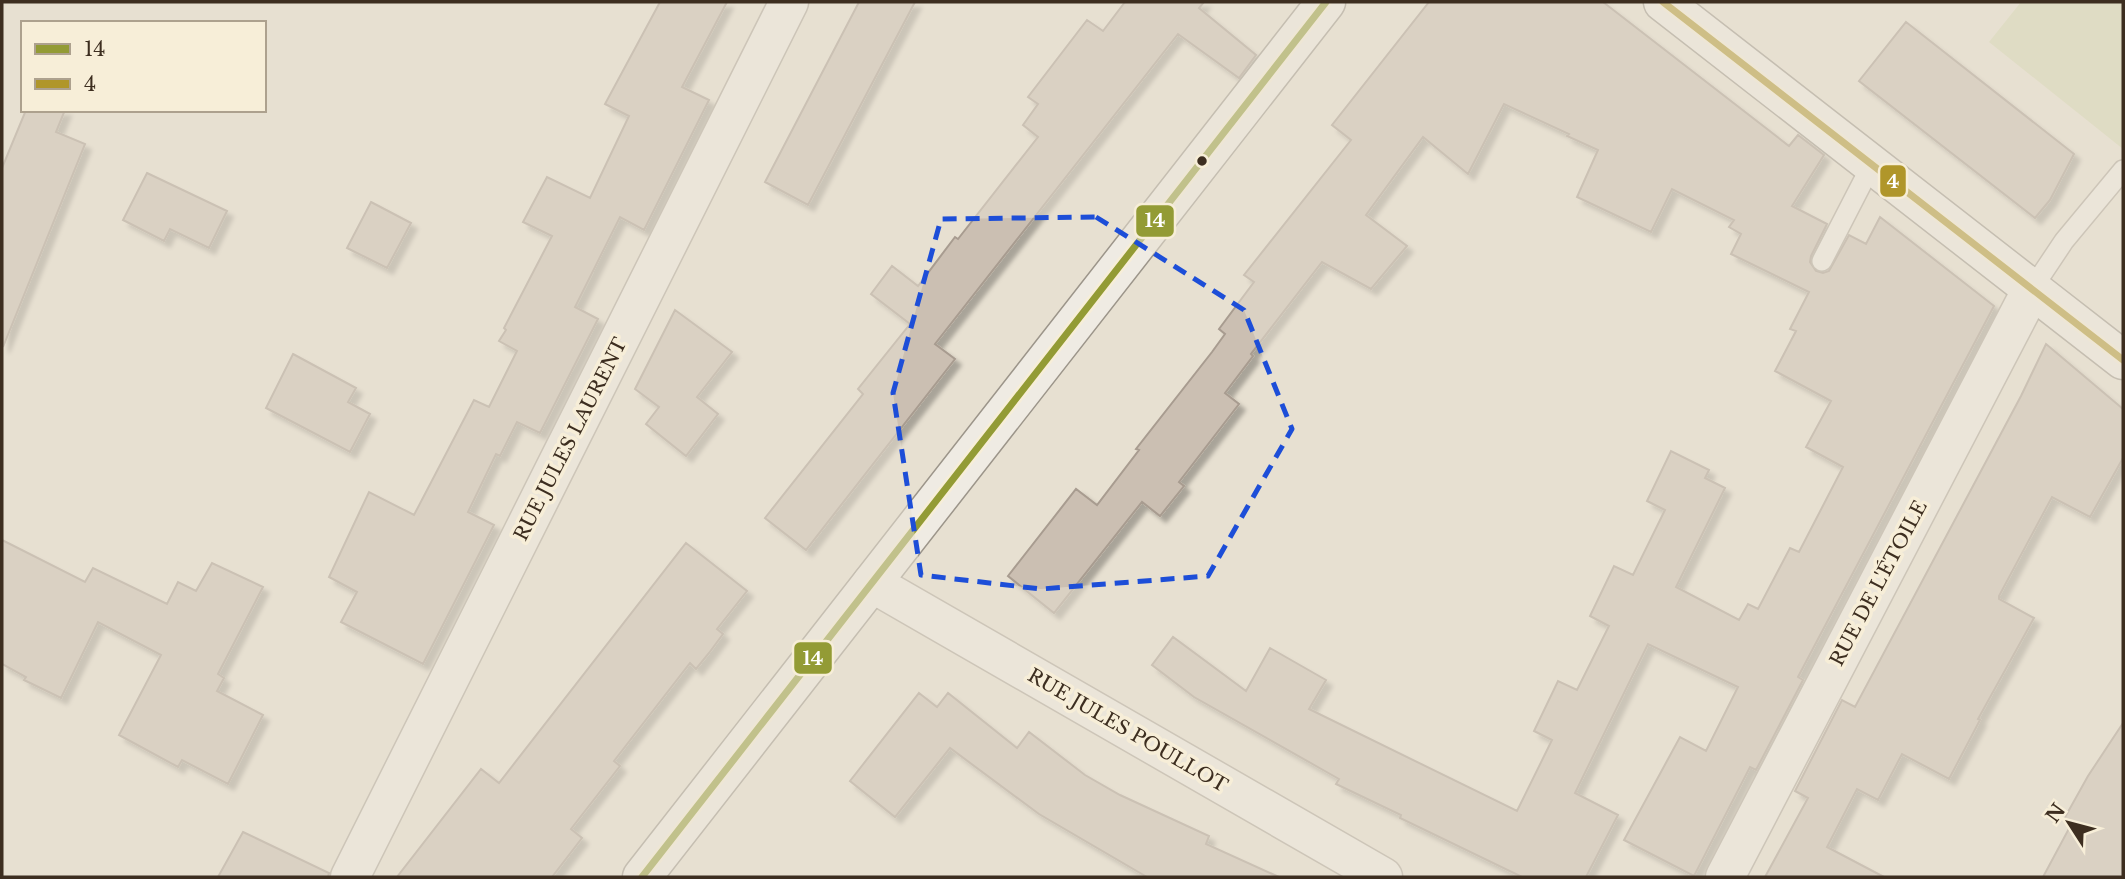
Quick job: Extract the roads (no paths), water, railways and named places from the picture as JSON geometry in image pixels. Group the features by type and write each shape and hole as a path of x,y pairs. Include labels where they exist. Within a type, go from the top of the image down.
{"street":[{"name":"RUE JULES LAURENT","path":"350,877 789,2"},
{"path":"642,877 1326,2"},
{"path":"1663,2 2123,359"},
{"name":"RUE DE L'ÉTOILE","path":"1725,877 2032,289"},
{"name":"RUE JULES POULLOT","path":"872,583 1383,877"}],"lane":[{"path":"1822,261 1872,164"},
{"path":"2032,289 2064,241 2123,170"}]}
